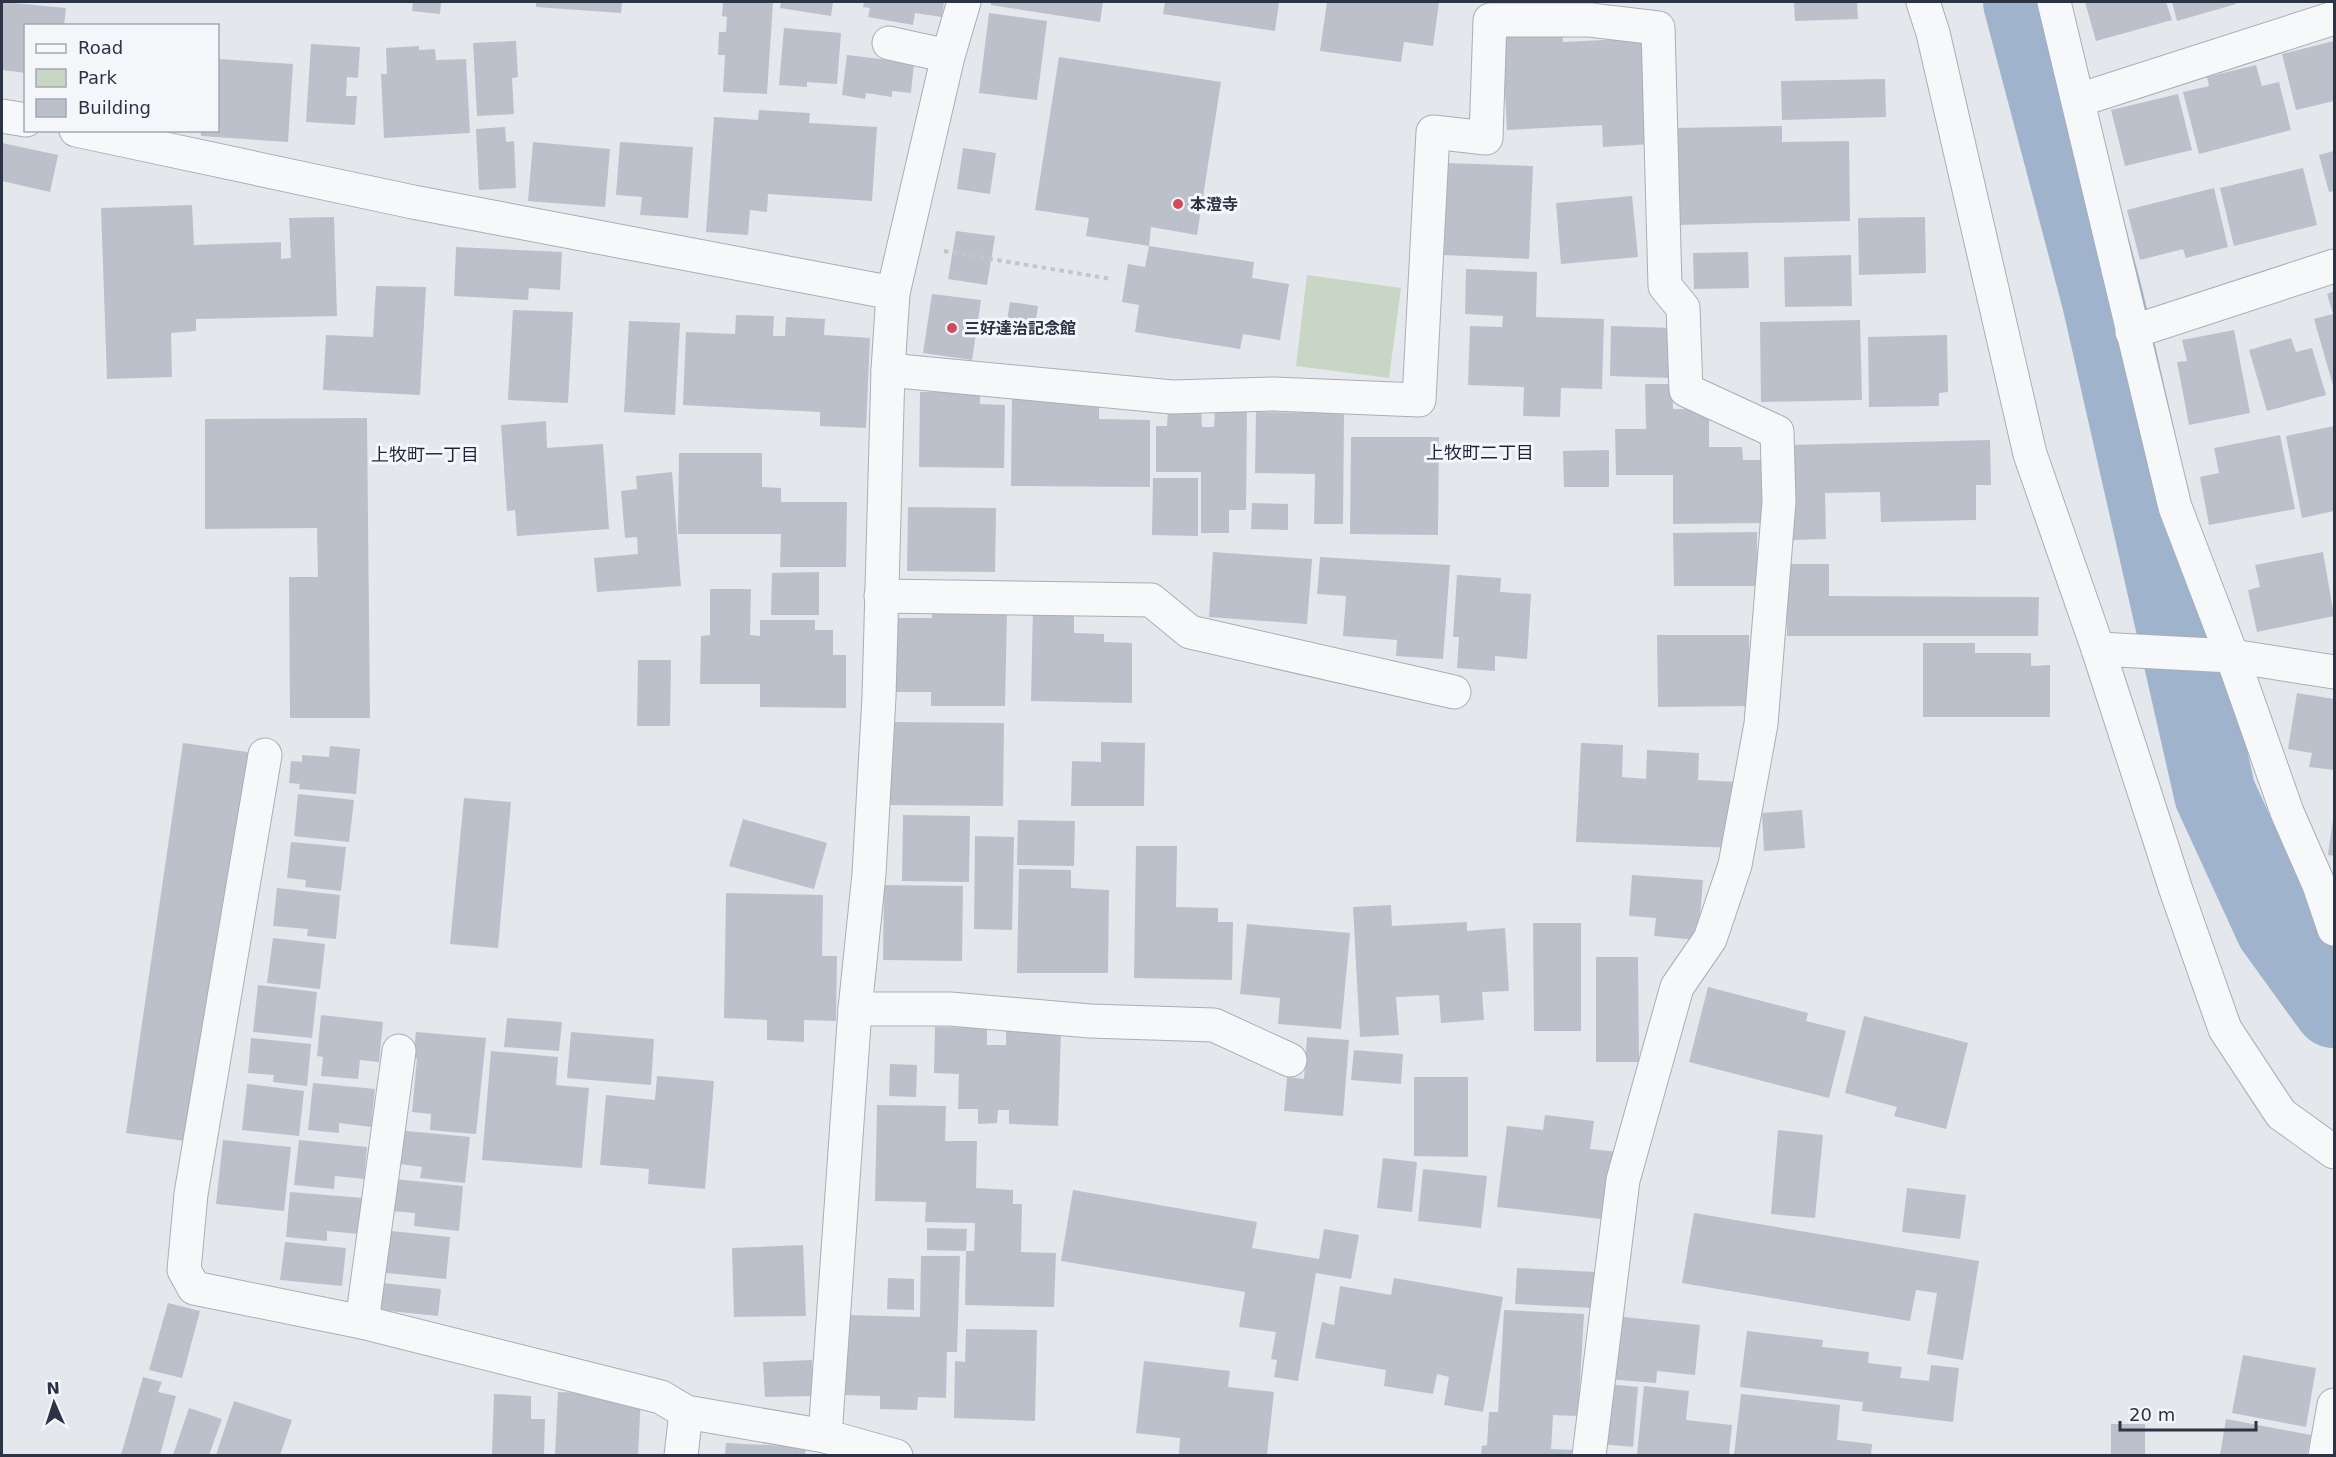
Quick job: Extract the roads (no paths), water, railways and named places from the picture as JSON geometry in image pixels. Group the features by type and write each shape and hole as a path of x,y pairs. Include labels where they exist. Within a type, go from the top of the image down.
{"street":[{"path":"825,1436 855,1009 870,862 879,697 880,596 893,293 948,56 964,2"},
{"path":"1923,2 1933,33 2030,453 2098,649 2175,890 2225,1029 2281,1114 2334,1152"},
{"path":"2054,2 2175,507 2232,656 2287,812 2327,886 2334,929"},
{"path":"888,370 1172,397 1274,394 1419,400 1433,132 1486,138 1490,20 1589,11 1658,28 1665,286 1683,308 1686,390 1777,432 1779,502 1761,724 1735,865 1710,939 1677,987 1623,1180 1589,1455"},
{"path":"2079,100 2334,18"},
{"path":"889,43 948,56"},
{"path":"2,116 24,120"},
{"path":"85,132 412,202 893,293"},
{"path":"2132,332 2334,266"},
{"path":"880,596 1152,600 1190,632 1454,692"},
{"path":"2098,649 2232,656 2334,672"},
{"path":"265,755 191,1194 184,1270 194,1288 362,1322 661,1397 686,1412 825,1436 896,1455"},
{"path":"855,1009 950,1009 1090,1021 1214,1025 1290,1060"},
{"path":"362,1322 399,1051"},
{"path":"2325,1455 2334,1405"},
{"path":"681,1455 686,1412"}],"waterway":[{"path":"2024,2 2103,301 2215,794 2276,927 2334,1007"}],"place":[{"name":"本澄寺","path":"1178,204"},
{"name":"三好達治記念館","path":"952,328"}],"district":[{"name":"上牧町二丁目","path":"1480,453"},
{"name":"上牧町一丁目","path":"425,455"}]}
